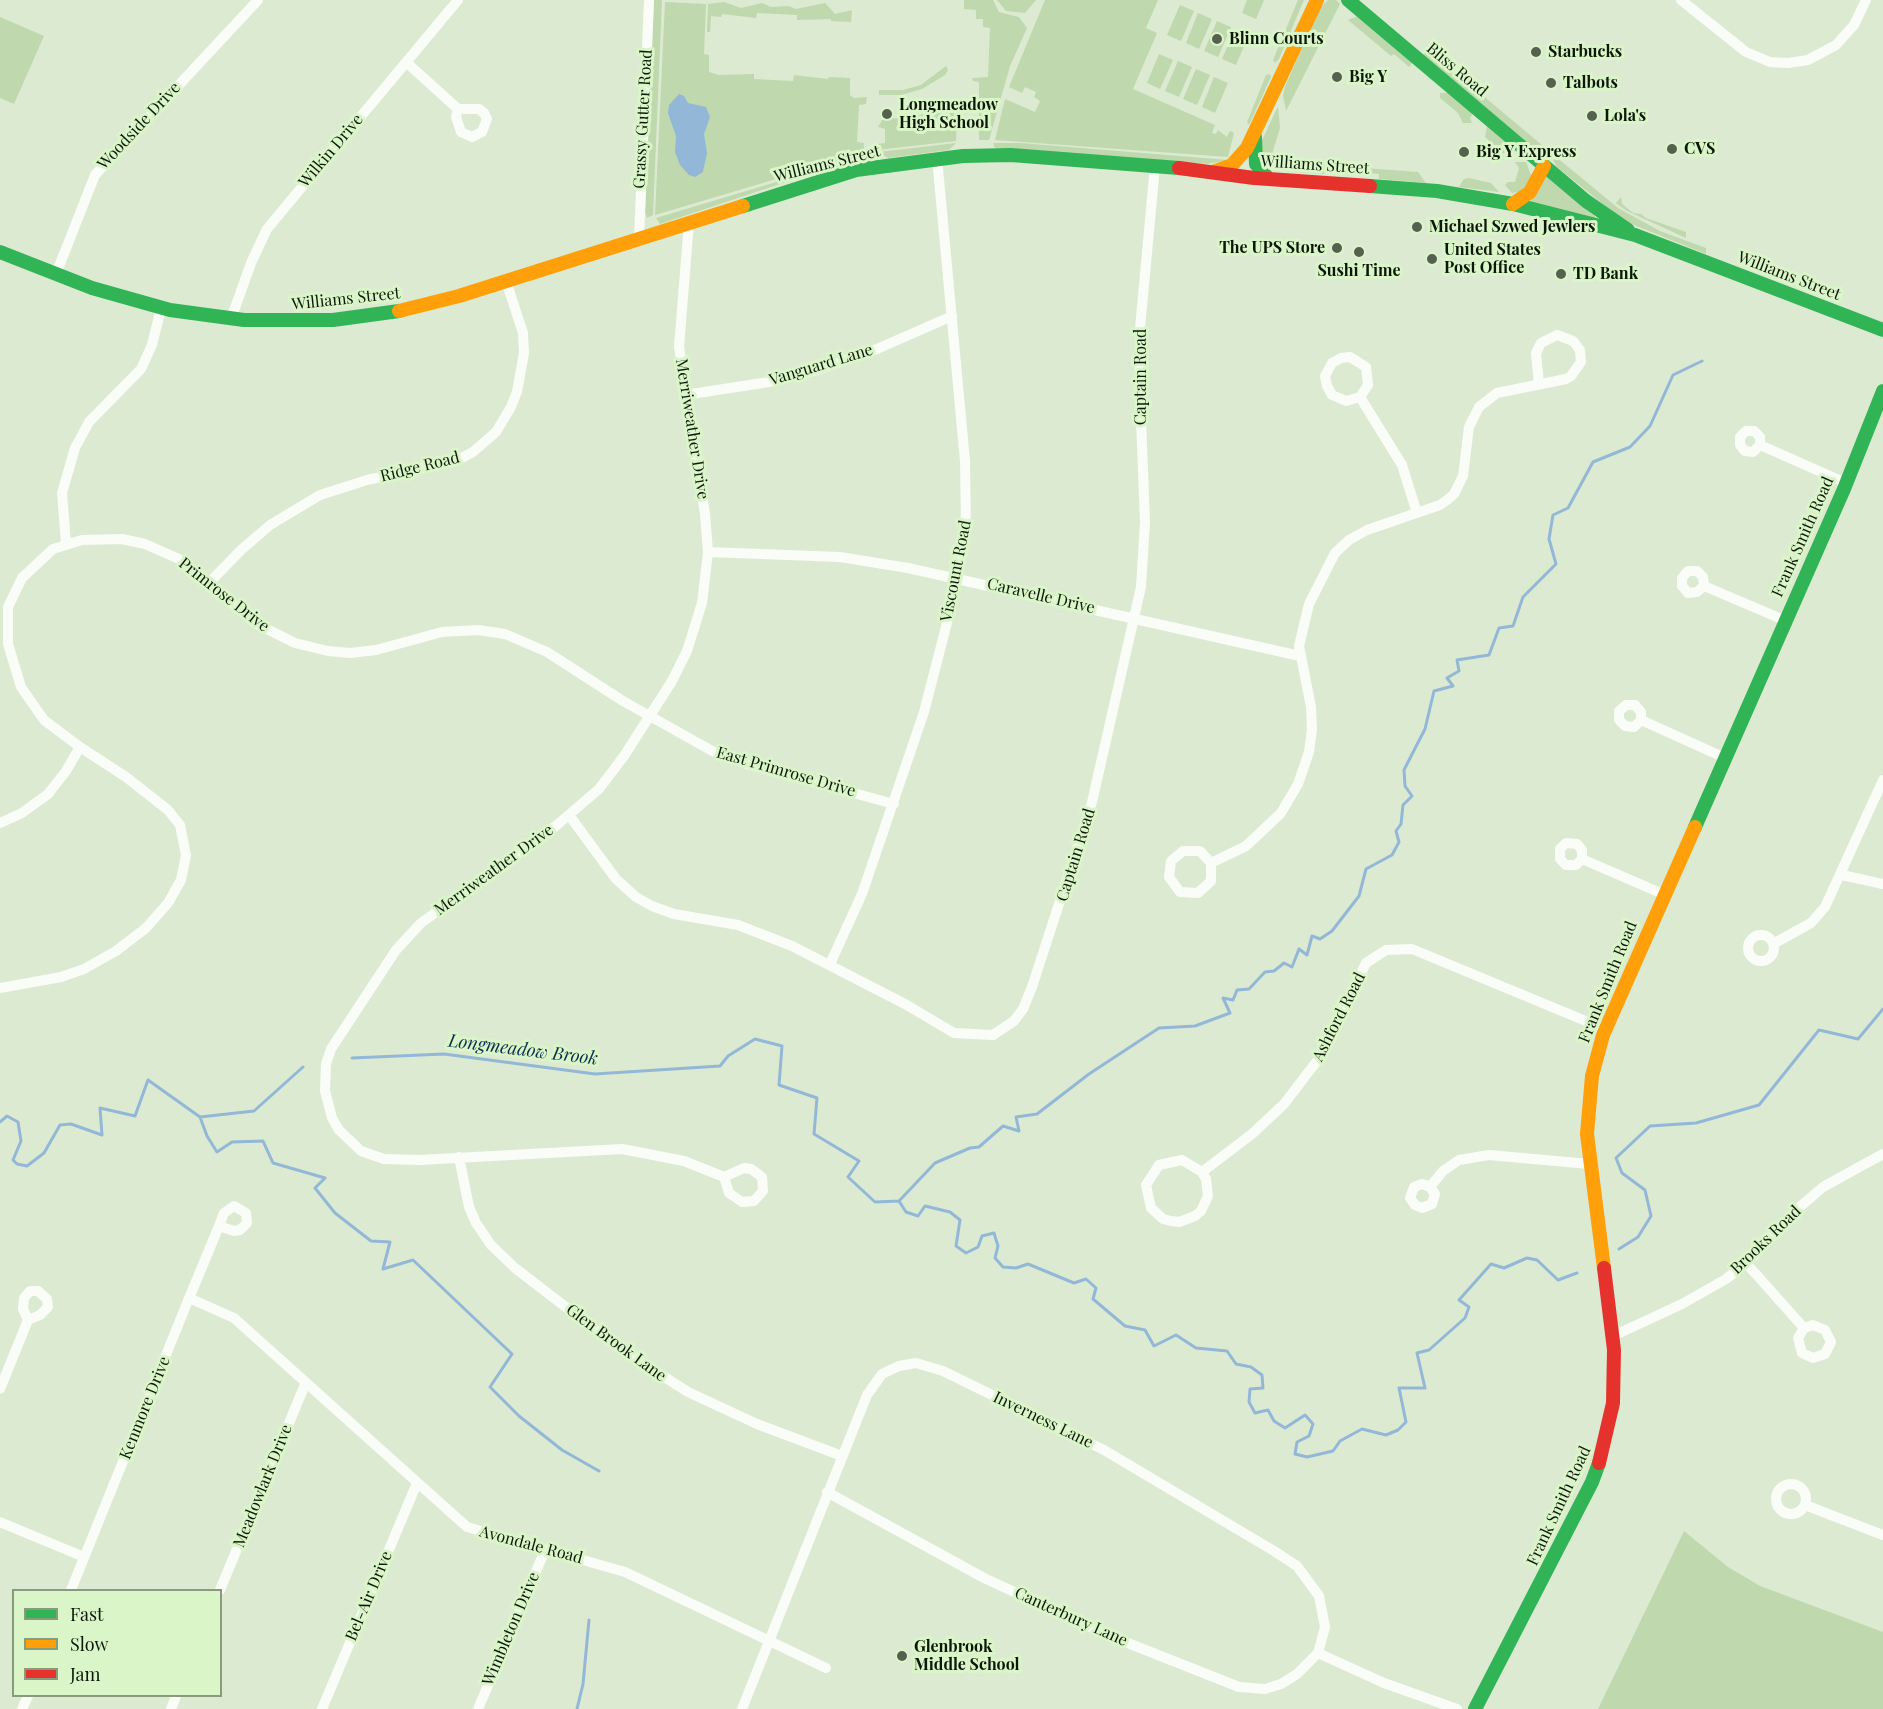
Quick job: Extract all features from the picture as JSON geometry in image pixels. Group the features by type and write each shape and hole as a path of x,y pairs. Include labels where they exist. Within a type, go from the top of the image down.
{"main road":[{"name":"Bliss Road","path":"1348,0 1544,166 1605,215 1635,235"},
{"path":"1212,171 1223,170 1236,161 1256,134 1313,3"},
{"path":"1256,134 1254,158 1259,169 1267,177"},
{"name":"Williams Street","path":"0,252 56,274 161,308 231,319 302,322 365,317 424,306 831,176 936,158 1011,155 1212,171 1238,176 1437,191 1513,204 1635,235 1883,330"},
{"path":"1513,204 1530,192 1544,166"},
{"name":"Frank Smith Road","path":"1475,1709 1598,1468 1613,1403 1613,1336 1587,1134 1590,1096 1605,1029 1723,757 1846,483 1883,391"}],"street":[{"name":"Woodside Drive","path":"56,274 95,175 258,0"},
{"name":"Wilkin Drive","path":"231,319 250,263 267,229 458,0"},
{"name":"Grassy Gutter Road","path":"639,238 649,0"},
{"path":"1681,0 1746,52 1770,62 1788,63 1808,60 1836,45 1854,25 1866,0"},
{"path":"406,62 458,109"},
{"name":"Viscount Road","path":"830,964 862,894 924,712 957,577 966,528 968,494 936,158"},
{"name":"Captain Road","path":"569,815 616,879 644,902 674,914 738,925 830,964 954,1033 993,1035 1014,1021 1023,1009 1032,987 1086,822 1135,618 1143,571 1145,530 1140,328 1155,166"},
{"name":"Merriweather Drive","path":"688,222 679,327 685,395 704,505 708,552 706,582 695,629 680,666 650,716 605,782 569,815 421,923 376,978 328,1056 324,1079 329,1110 339,1130 357,1148 374,1156 396,1161 622,1149 675,1159 724,1177"},
{"name":"Ridge Road","path":"209,583 261,532 320,495 367,480 462,459 496,432 517,392 524,353 523,333 506,281"},
{"path":"66,543 62,493 75,448 89,422 141,369 152,345 161,308"},
{"name":"Vanguard Lane","path":"685,395 769,382 814,371 877,349 952,316"},
{"path":"1211,863 1232,854 1258,836 1281,813 1298,784 1309,752 1312,729 1311,707 1299,656 1309,604 1335,553 1349,540 1367,530 1440,505 1454,494 1459,486 1465,465 1469,428 1484,401 1497,393 1566,379 1576,372 1581,356 1573,341 1557,335 1541,343 1536,353 1539,384"},
{"path":"1346,357 1363,364 1369,381 1360,397 1346,401 1332,395 1326,386 1325,376 1332,363 1346,357"},
{"path":"1360,397 1402,465 1417,513"},
{"path":"1761,445 1846,483"},
{"name":"Primrose Drive","path":"0,988 61,977 106,957 155,919 168,903 184,872 185,839 177,819 143,790 44,720 29,702 15,674 6,626 8,607 22,578 42,557 66,543 99,538 146,543 179,559 263,628 294,643 328,651 376,650 442,632 478,630 505,634 547,652 650,716"},
{"name":"Caravelle Drive","path":"708,552 840,557 957,577 1299,656"},
{"path":"1704,586 1784,620"},
{"name":"East Primrose Drive","path":"650,716 693,742 726,757 894,804"},
{"path":"1641,720 1723,757"},
{"path":"0,822 22,813 48,795 80,747"},
{"path":"1773,944 1816,919 1830,900 1883,780"},
{"path":"1183,851 1200,852 1211,863 1211,881 1198,893 1180,891 1169,878 1171,861 1183,851"},
{"path":"1582,859 1663,894"},
{"path":"1842,875 1883,884"},
{"name":"Ashford Road","path":"1202,1172 1252,1134 1295,1092 1329,1041 1366,963 1386,950 1412,949 1605,1029"},
{"name":"Brooks Road","path":"1613,1336 1705,1292 1746,1263 1823,1187 1883,1154"},
{"path":"1430,1187 1450,1164 1479,1156 1590,1164"},
{"name":"Glen Brook Lane","path":"459,1157 469,1207 476,1223 498,1253 515,1268 619,1348 688,1392 757,1424 842,1456"},
{"path":"1182,1160 1196,1166 1202,1172 1206,1179 1208,1196 1195,1216 1179,1222 1171,1221 1163,1219 1151,1208 1146,1185 1159,1165 1182,1160"},
{"name":"Kenmore Drive","path":"71,1589 219,1226"},
{"path":"1746,1263 1804,1328"},
{"name":"Avondale Road","path":"189,1298 234,1318 467,1527 634,1576 826,1668"},
{"path":"0,1389 28,1320"},
{"name":"Inverness Lane","path":"742,1709 867,1395 878,1377 908,1364 924,1365 943,1371 1104,1450 1289,1560 1307,1576 1322,1603 1325,1627 1318,1653"},
{"name":"Meadowlark Drive","path":"220,1589 306,1382"},
{"name":"Bel-Air Drive","path":"322,1709 417,1483"},
{"name":"Canterbury Lane","path":"827,1492 984,1578 1105,1634 1239,1687 1265,1689 1281,1684 1297,1674 1318,1653"},
{"path":"1804,1504 1883,1535"},
{"path":"0,1522 84,1557"},
{"name":"Wimbleton Drive","path":"478,1709 544,1550"},
{"path":"1318,1653 1384,1683 1457,1709"}],"green space":[{"path":"654,0 662,0 653,215 647,218 645,212"},
{"path":"964,0 993,0 999,12 1019,17 1027,28 1010,66 989,140 979,140 979,82 973,81 972,78 988,77 990,28 983,27 983,19 976,19 976,10 964,9"},
{"path":"997,0 1036,0 1025,13 1006,11"},
{"path":"1045,0 1158,0 1146,28 1157,33 1133,89 1215,125 1212,133 1216,134 1218,130 1227,137 1230,131 1234,133 1228,157 995,140 1005,99 1035,112 1040,101 1034,97 1036,92 1025,87 1022,93 1009,87"},
{"name":"Blinn Courts","path":"1247,0 1264,0 1256,19 1242,13"},
{"path":"1298,0 1304,0 1279,59 1275,63 1273,60"},
{"path":"1328,0 1336,0 1340,4 1286,111 1283,96 1285,87 1319,9"},
{"path":"665,2 706,4 704,54 709,55 709,72 719,75 754,74 754,79 793,81 794,75 828,79 829,77 850,78 850,95 854,98 867,97 866,104 859,105 857,142 864,143 864,153 655,215"},
{"path":"724,2 741,8 762,3 771,7 789,6 796,9 825,3 835,14 852,10 851,22 831,21 831,19 797,20 797,15 757,13 756,18 722,14 721,17 711,16 710,32 707,32 708,4"},
{"name":"Blinn Courts","path":"1180,5 1194,11 1181,41 1167,35"},
{"name":"Blinn Courts","path":"1198,13 1212,19 1199,49 1186,43"},
{"path":"1358,16 1413,62 1409,67 1394,54 1391,56 1348,20"},
{"path":"0,17 44,36 14,104 0,98"},
{"name":"Blinn Courts","path":"1217,21 1231,27 1218,57 1204,51"},
{"name":"Blinn Courts","path":"1235,29 1249,35 1236,65 1222,59"},
{"path":"1427,49 1542,145 1532,146 1423,55"},
{"path":"1159,54 1173,60 1160,89 1147,83"},
{"name":"Blinn Courts","path":"1178,61 1192,67 1179,97 1165,91"},
{"path":"946,66 948,70 945,75 922,89 901,95 879,95 879,90 903,90 921,85"},
{"name":"Blinn Courts","path":"1196,69 1210,75 1197,105 1183,99"},
{"path":"1270,74 1271,77 1249,125 1247,122 1266,75"},
{"name":"Blinn Courts","path":"1214,77 1228,83 1215,113 1202,107"},
{"path":"1440,93 1449,93 1473,113 1470,118 1472,123 1463,123 1458,113 1440,98"},
{"path":"1278,106 1280,128 1270,161 1260,160 1258,149"},
{"path":"941,107 950,108 957,116 956,141 877,150 877,144 885,143 885,129 878,127 882,120 921,115"},
{"path":"1487,126 1516,151 1503,153 1485,137"},
{"path":"956,143 949,150 888,158 878,152"},
{"path":"993,143 1021,143 1228,160 1207,164 995,148"},
{"path":"863,156 856,162 810,174 660,224 656,218"},
{"path":"1555,156 1618,208 1660,231 1706,248 1706,254 1624,221 1557,167 1553,160"},
{"path":"1515,162 1526,162 1531,175 1528,184 1518,192 1512,193 1505,185 1508,182 1515,182 1519,168"},
{"path":"1288,163 1332,166 1323,174 1296,172"},
{"path":"1351,167 1418,172 1426,183 1379,179 1379,174 1353,171"},
{"path":"1545,174 1588,211 1598,219 1530,203"},
{"path":"1464,179 1491,183 1499,192 1459,187"},
{"path":"1621,197 1622,204 1633,213 1686,232 1686,238 1627,211 1616,203"},
{"path":"1684,1531 1728,1567 1760,1586 1883,1632 1883,1709 1598,1709"}],"water":[{"path":"679,94 684,96 688,103 706,107 710,117 704,134 707,153 703,172 695,177 689,175 680,165 675,152 676,136 668,113 669,105"}],"waterway":[{"path":"899,1201 935,1163 970,1148 979,1147 1003,1126 1019,1131 1016,1117 1037,1114 1089,1074 1159,1028 1195,1026 1230,1013 1223,998 1233,1000 1237,990 1249,989 1265,972 1274,971 1284,963 1292,967 1299,949 1307,955 1312,936 1320,939 1332,931 1359,896 1366,869 1392,855 1399,842 1396,831 1401,824 1403,805 1412,796 1405,786 1404,770 1425,729 1434,691 1453,686 1447,678 1459,671 1457,660 1489,655 1499,628 1513,626 1523,597 1556,564 1549,539 1553,515 1568,508 1593,462 1630,447 1650,426 1673,375 1702,361"},
{"name":"Longmeadow Brook","path":"1619,1249 1638,1237 1651,1216 1645,1190 1622,1173 1616,1158 1650,1126 1696,1123 1759,1105 1819,1030 1858,1039 1883,1009"},
{"name":"Longmeadow Brook","path":"352,1058 444,1054 595,1074 720,1066 728,1056 755,1039 782,1046 779,1085 817,1098 814,1134 859,1161 848,1177 875,1202 899,1201 906,1212 918,1216 925,1206 950,1212 960,1220 956,1246 966,1253 978,1247 982,1236 994,1233 998,1246 995,1258 1003,1267 1016,1268 1028,1264 1074,1283 1086,1279 1096,1288 1093,1299 1125,1326 1145,1330 1154,1346 1176,1335 1196,1348 1227,1351 1236,1364 1251,1367 1262,1375 1263,1388 1250,1389 1249,1402 1255,1413 1268,1410 1274,1421 1285,1428 1305,1415 1313,1424 1309,1436 1297,1442 1295,1454 1307,1457 1333,1451 1340,1441 1362,1429 1386,1435 1398,1430 1406,1422 1399,1388 1425,1388 1417,1353 1429,1350 1465,1318 1469,1307 1459,1300 1491,1264 1504,1268 1527,1258 1537,1260 1558,1280 1577,1273"},
{"name":"Longmeadow Brook","path":"0,1122 7,1116 18,1122 21,1141 13,1160 17,1164 27,1166 44,1153 60,1125 71,1124 102,1135 100,1108 135,1116 148,1080 200,1117 254,1111 303,1067"},
{"path":"200,1117 207,1136 217,1152 232,1142 263,1141 273,1163 325,1178 315,1188 335,1213 371,1241 390,1242 383,1269 413,1260 512,1354 490,1387 519,1416 562,1450 599,1471"},
{"path":"577,1709 583,1684 589,1620"}],"traffic: fast":[{"path":"1348,0 1586,201 1628,230"},
{"path":"1255,137 1256,164 1267,177"},
{"path":"743,206 856,170 963,156 1011,155 1179,168"},
{"path":"1370,186 1437,191 1513,204 1635,235 1883,330"},
{"path":"0,252 92,288 170,310 244,320 333,320 399,311"},
{"path":"1695,827 1844,489 1883,391"},
{"path":"1475,1709 1592,1482 1599,1463"}],"traffic: slow":[{"path":"1215,171 1232,165 1247,148 1317,0"},
{"path":"1513,204 1530,192 1544,166"},
{"path":"399,311 459,296 743,206"},
{"path":"1604,1268 1587,1134 1592,1076 1603,1035 1695,827"}],"traffic: jam":[{"path":"1179,168 1254,178 1370,186"},
{"path":"1599,1463 1613,1403 1614,1350 1604,1268"}],"place":[{"name":"Blinn Courts","path":"1217,39"},
{"name":"Starbucks","path":"1536,52"},
{"name":"Big Y","path":"1337,77"},
{"name":"Talbots","path":"1551,83"},
{"name":"Longmeadow High School","path":"887,114"},
{"name":"Lola's","path":"1592,116"},
{"name":"CVS","path":"1672,149"},
{"name":"Big Y Express","path":"1464,152"},
{"name":"Michael Szwed Jewlers","path":"1417,227"},
{"name":"The UPS Store","path":"1337,248"},
{"name":"Sushi Time","path":"1359,252"},
{"name":"United States Post Office","path":"1432,259"},
{"name":"TD Bank","path":"1561,274"},
{"name":"Glenbrook Middle School","path":"902,1656"}]}
